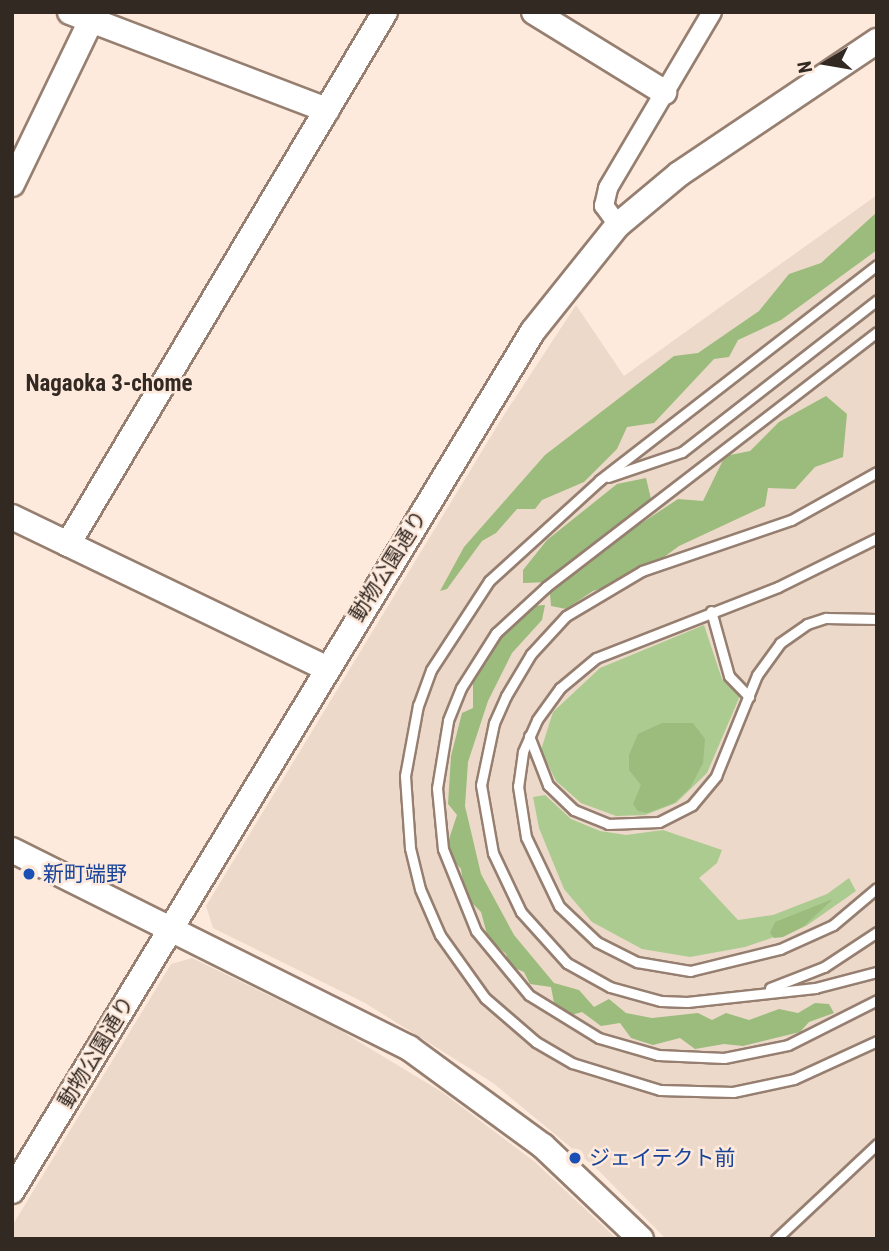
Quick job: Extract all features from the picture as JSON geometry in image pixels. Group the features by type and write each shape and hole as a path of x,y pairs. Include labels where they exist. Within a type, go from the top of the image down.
{"street":[{"path":"68,544 385,12"},
{"path":"534,12 664,92"},
{"path":"618,225 604,206 608,188 712,12"},
{"path":"12,184 85,15 327,110"},
{"name":"動物公園通り","path":"12,1191 326,667 533,331 618,225 679,174 877,41"},
{"path":"12,517 326,667"},
{"path":"12,850 172,926 409,1048 543,1146 641,1239"}],"lane":[{"path":"877,265 600,480 489,581 447,640 418,705 405,776 406,815 420,889 440,935 485,998 536,1042 572,1063 629,1084 689,1093 757,1088 819,1070 877,1041"},
{"path":"600,480 682,452 877,300"},
{"path":"877,332 547,587 496,633 466,678 448,722 437,788 445,858 475,931 529,995 599,1038 659,1055 724,1058 788,1045 877,1000"},
{"path":"877,472 791,520 642,571 566,616 531,654 498,714 487,748 481,785 493,853 521,912 567,963 610,987 661,1001 723,1000 758,993 816,988 877,972"},
{"path":"877,538 803,576 596,658 559,688 529,736 517,786 522,821 533,855 559,906 584,932 618,954 670,969 731,964 820,932 877,888"},
{"path":"711,611 729,676 749,697"},
{"path":"529,736 548,785 574,810 608,824 659,822 692,804 716,776 767,659 791,633 826,618 877,619"},
{"path":"758,993 824,967 877,932"},
{"path":"776,1239 877,1144"}],"shaded area":[{"path":"877,195 877,1239 666,1239 598,1170 493,1083 365,1003 213,928 206,906 502,418 576,305 624,376"},
{"path":"192,958 336,1028 442,1092 535,1162 617,1239 12,1239 12,1226 171,964"}],"green space":[{"path":"877,212 877,250 781,320 738,340 729,357 714,359 654,423 627,427 617,449 584,482 542,500 535,509 517,509 496,533 482,541 447,589 440,591 464,547 545,455 674,356 698,353 759,311 789,274 821,263"},
{"path":"826,396 847,414 843,457 815,467 795,489 768,488 765,506 679,546 634,579 593,591 566,609 551,606 549,582 523,583 523,570 547,540 617,484 646,478 651,499 621,523 595,554 678,499 703,501 725,456 750,451 779,422"},
{"path":"545,605 542,620 512,653 488,701 468,762 465,806 481,874 514,935 554,983 579,990 594,1007 609,999 626,1013 652,1018 698,1013 712,1020 726,1013 749,1020 779,1009 798,1013 815,1003 829,1004 834,1013 809,1022 800,1032 743,1046 724,1044 695,1049 680,1038 653,1045 631,1038 620,1023 601,1026 582,1012 568,1016 555,1008 551,987 530,984 524,972 510,966 506,954 488,938 481,912 465,896 461,869 453,860 448,842 457,815 448,804 451,756 462,713 473,708 473,681 496,638 532,606"},
{"path":"704,625 722,679 740,696 707,773 676,803 645,815 616,816 581,803 556,781 541,750 553,712 600,668"},
{"path":"662,723 693,723 705,739 703,763 690,788 674,803 647,813 638,811 633,804 641,785 629,770 629,755 638,734"},
{"path":"545,795 571,819 600,831 626,835 663,830 722,850 717,863 699,878 738,920 773,915 827,894 849,878 856,891 806,926 745,947 690,957 642,949 592,922 564,889 539,828 533,797"},
{"path":"833,899 803,927 783,937 774,938 770,933 775,922"}],"place":[{"name":"新町端野","path":"29,874"},
{"name":"ジェイテクト前","path":"575,1158"}],"district":[{"name":"Nagaoka 3-chome","path":"109,384"}]}
